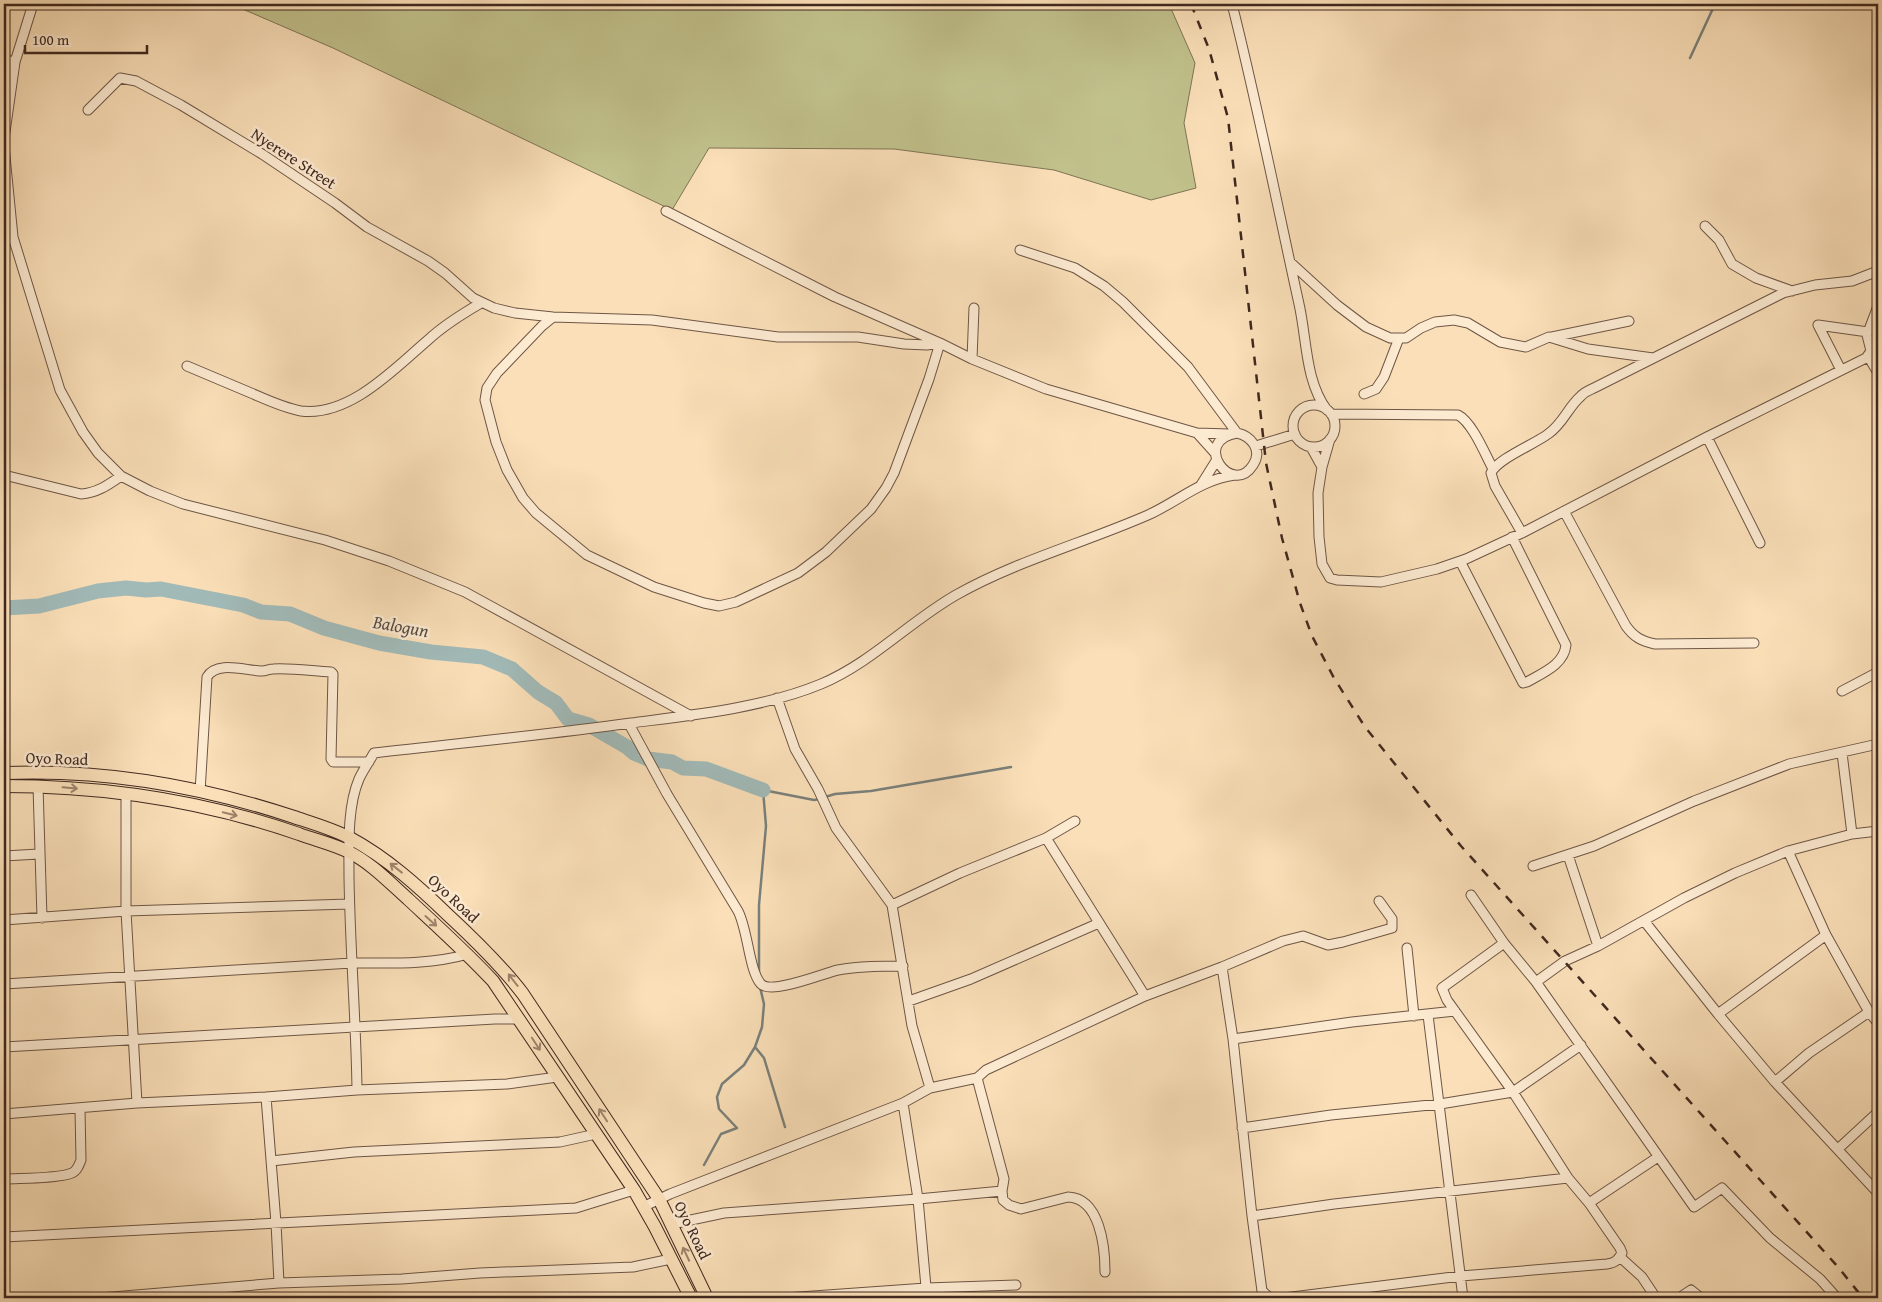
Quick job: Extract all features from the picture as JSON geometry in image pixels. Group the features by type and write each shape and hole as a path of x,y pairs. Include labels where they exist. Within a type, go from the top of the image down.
{"main road":[{"name":"Oyo Road","path":"4,773 49,772 129,778 200,792 276,811 349,837 394,866 504,970 524,994 660,1199 707,1298"},
{"name":"Oyo Road","path":"4,786 38,786 126,793 185,803 273,825 349,852 381,875 468,954 493,981 634,1190 691,1298"}],"street":[{"path":"4,139 15,62 33,4"},
{"path":"1232,4 1301,311 1314,386 1319,399 1334,419 1335,429 1322,467 1318,493 1320,550 1322,564 1330,578 1381,582 1437,569 1460,561 1522,533 1707,437 1878,352"},
{"path":"4,60 15,62"},
{"name":"Nyerere Street","path":"88,110 120,78 136,81 181,105 262,154 367,227 428,261 481,303"},
{"path":"4,146 13,236 60,390 83,432 98,454 121,476 150,491 183,504 325,540 389,561 465,592 691,716"},
{"path":"357,1090 356,1027 349,904 349,837 353,801 359,779 374,753 602,728 691,716 777,698 822,684 866,660 954,596 996,574 1112,531 1152,513 1201,485 1221,477 1243,473 1250,469 1255,462 1256,446 1245,435 1197,433 1046,389 972,359 834,297 666,211"},
{"path":"1705,226 1719,240 1732,264 1756,278 1792,291"},
{"path":"1020,250 1075,268 1110,291 1188,367 1233,433"},
{"path":"1290,262 1330,299 1366,327 1390,338 1406,338 1421,328 1435,322 1454,320 1468,323 1500,342 1526,347 1549,337 1629,322"},
{"path":"1493,469 1554,430 1560,425 1581,396 1653,358 1782,293 1815,285 1852,281 1878,271"},
{"path":"187,366 278,405 302,411 327,409 352,399 375,385 400,366 451,320 481,303 516,313 553,317 652,320 778,337 858,338 927,345 940,343"},
{"path":"1868,356 1871,351 1868,332 1878,306"},
{"path":"972,359 974,308"},
{"path":"553,317 497,373 487,388 485,400 496,442 523,498 536,513 587,556 654,587 704,604 719,606 736,602 798,573 826,552 871,509 894,473 929,379 940,343"},
{"path":"1841,370 1818,325 1868,332"},
{"path":"1549,337 1588,349 1653,358"},
{"path":"1364,394 1376,389 1384,378 1399,338"},
{"path":"1868,356 1878,373"},
{"path":"1306,407 1314,386"},
{"path":"1330,440 1322,446 1311,447 1301,443 1294,434 1293,423 1302,409 1317,406 1329,412 1448,413 1458,415 1464,419 1470,428 1493,469 1492,477 1495,486 1522,533"},
{"path":"1197,433 1216,457 1221,468 1227,473 1235,475"},
{"path":"1201,485 1216,457 1217,445 1222,438 1233,433"},
{"path":"1256,446 1294,434"},
{"path":"1707,437 1760,543"},
{"path":"1311,447 1322,467"},
{"path":"4,475 81,494 102,489 121,476"},
{"path":"1564,511 1633,636 1655,644 1754,643"},
{"path":"1460,561 1523,683 1527,682 1559,662 1566,651 1566,645 1512,537"},
{"path":"200,792 207,677 210,672 218,669 237,668 263,671 283,669 331,672 333,674 333,762 369,762"},
{"path":"1842,691 1878,672"},
{"path":"777,698 795,750 820,793 836,828 892,906 912,1026 930,1088"},
{"path":"628,724 744,923 758,980 768,988 838,970 866,966 903,966"},
{"path":"1534,866 1594,846 1694,801 1789,764 1878,744"},
{"path":"1842,753 1852,834"},
{"path":"38,786 42,918"},
{"path":"126,793 128,976 137,1103"},
{"path":"892,906 960,873 1046,838 1075,821"},
{"path":"1536,982 1565,961 1645,922 1684,898 1726,877 1788,851 1852,834 1878,831"},
{"path":"1046,838 1145,996"},
{"path":"1788,851 1826,934 1869,1012 1878,1023"},
{"path":"4,856 39,854"},
{"path":"1568,854 1598,946"},
{"path":"1471,895 1504,943 1536,982 1694,1207 1722,1188 1770,1238 1820,1279 1837,1298"},
{"path":"643,1207 903,1103 930,1088 977,1078 986,1070 1145,996 1222,967 1283,941 1303,936 1328,944 1386,931 1392,928 1392,919 1379,901"},
{"path":"4,920 126,911 349,904"},
{"path":"1645,922 1775,1082 1878,1193"},
{"path":"909,1002 971,979 1099,923"},
{"path":"1718,1014 1826,934"},
{"path":"1284,1298 1461,1276 1607,1264 1616,1262 1620,1257 1622,1253 1620,1248 1568,1178 1513,1092 1447,1000 1442,988 1504,943"},
{"path":"1407,948 1414,1016"},
{"path":"4,984 352,963 396,963 439,960 468,954"},
{"path":"1222,967 1233,1039 1262,1290 1270,1298"},
{"path":"1233,1039 1352,1022 1455,1012"},
{"path":"1775,1082 1808,1053 1869,1012"},
{"path":"1428,1015 1449,1192 1464,1298"},
{"path":"4,1047 520,1019"},
{"path":"1242,1128 1331,1115 1440,1104 1513,1092 1581,1045"},
{"path":"4,1114 137,1103 266,1097 357,1090 507,1084 558,1077"},
{"path":"977,1078 1004,1179 1003,1200 1009,1205 1021,1209 1068,1197 1074,1197 1084,1202 1094,1213 1097,1221 1105,1262 1105,1272"},
{"path":"266,1097 279,1283"},
{"path":"903,1103 918,1199 927,1298"},
{"path":"4,1178 58,1176 74,1172 79,1166 80,1160 80,1109"},
{"path":"1838,1149 1878,1112"},
{"path":"271,1161 354,1152 560,1142 596,1134"},
{"path":"1588,1204 1658,1157"},
{"path":"1252,1216 1334,1204 1568,1178"},
{"path":"4,1237 576,1208 634,1190"},
{"path":"672,1224 724,1213 1002,1191"},
{"path":"1620,1257 1642,1277 1656,1298"},
{"path":"100,1298 155,1296 279,1283 402,1279 480,1273 633,1267 671,1259"},
{"path":"785,1298 926,1288 1016,1285"},
{"path":"1679,1298 1691,1290 1701,1298"}],"green space":[{"path":"231,4 1169,4 1195,63 1184,123 1196,188 1151,200 1054,170 894,149 709,148 672,210 333,48"}],"waterway":[{"path":"1690,58 1715,4"},
{"name":"Balogun","path":"4,608 39,606 98,591 126,588 161,589 243,605 261,612 290,614 324,628 379,643 431,652 483,657 512,669 538,692 556,703 568,719 589,725 634,753 648,759 672,762 683,768 706,769 763,790"},
{"path":"825,797 1011,767"},
{"path":"759,974 759,905 766,826 763,790 814,800 820,799"},
{"path":"704,1165 721,1134 737,1128 719,1109 717,1097 722,1084 744,1065 755,1047 762,1027 764,1004 760,987"},
{"path":"755,1047 764,1058 785,1127"}],"railway":[{"path":"1191,4 1209,49 1228,118 1266,463 1282,538 1300,603 1312,636 1334,678 1365,727 1461,846 1838,1267 1863,1298"}]}
